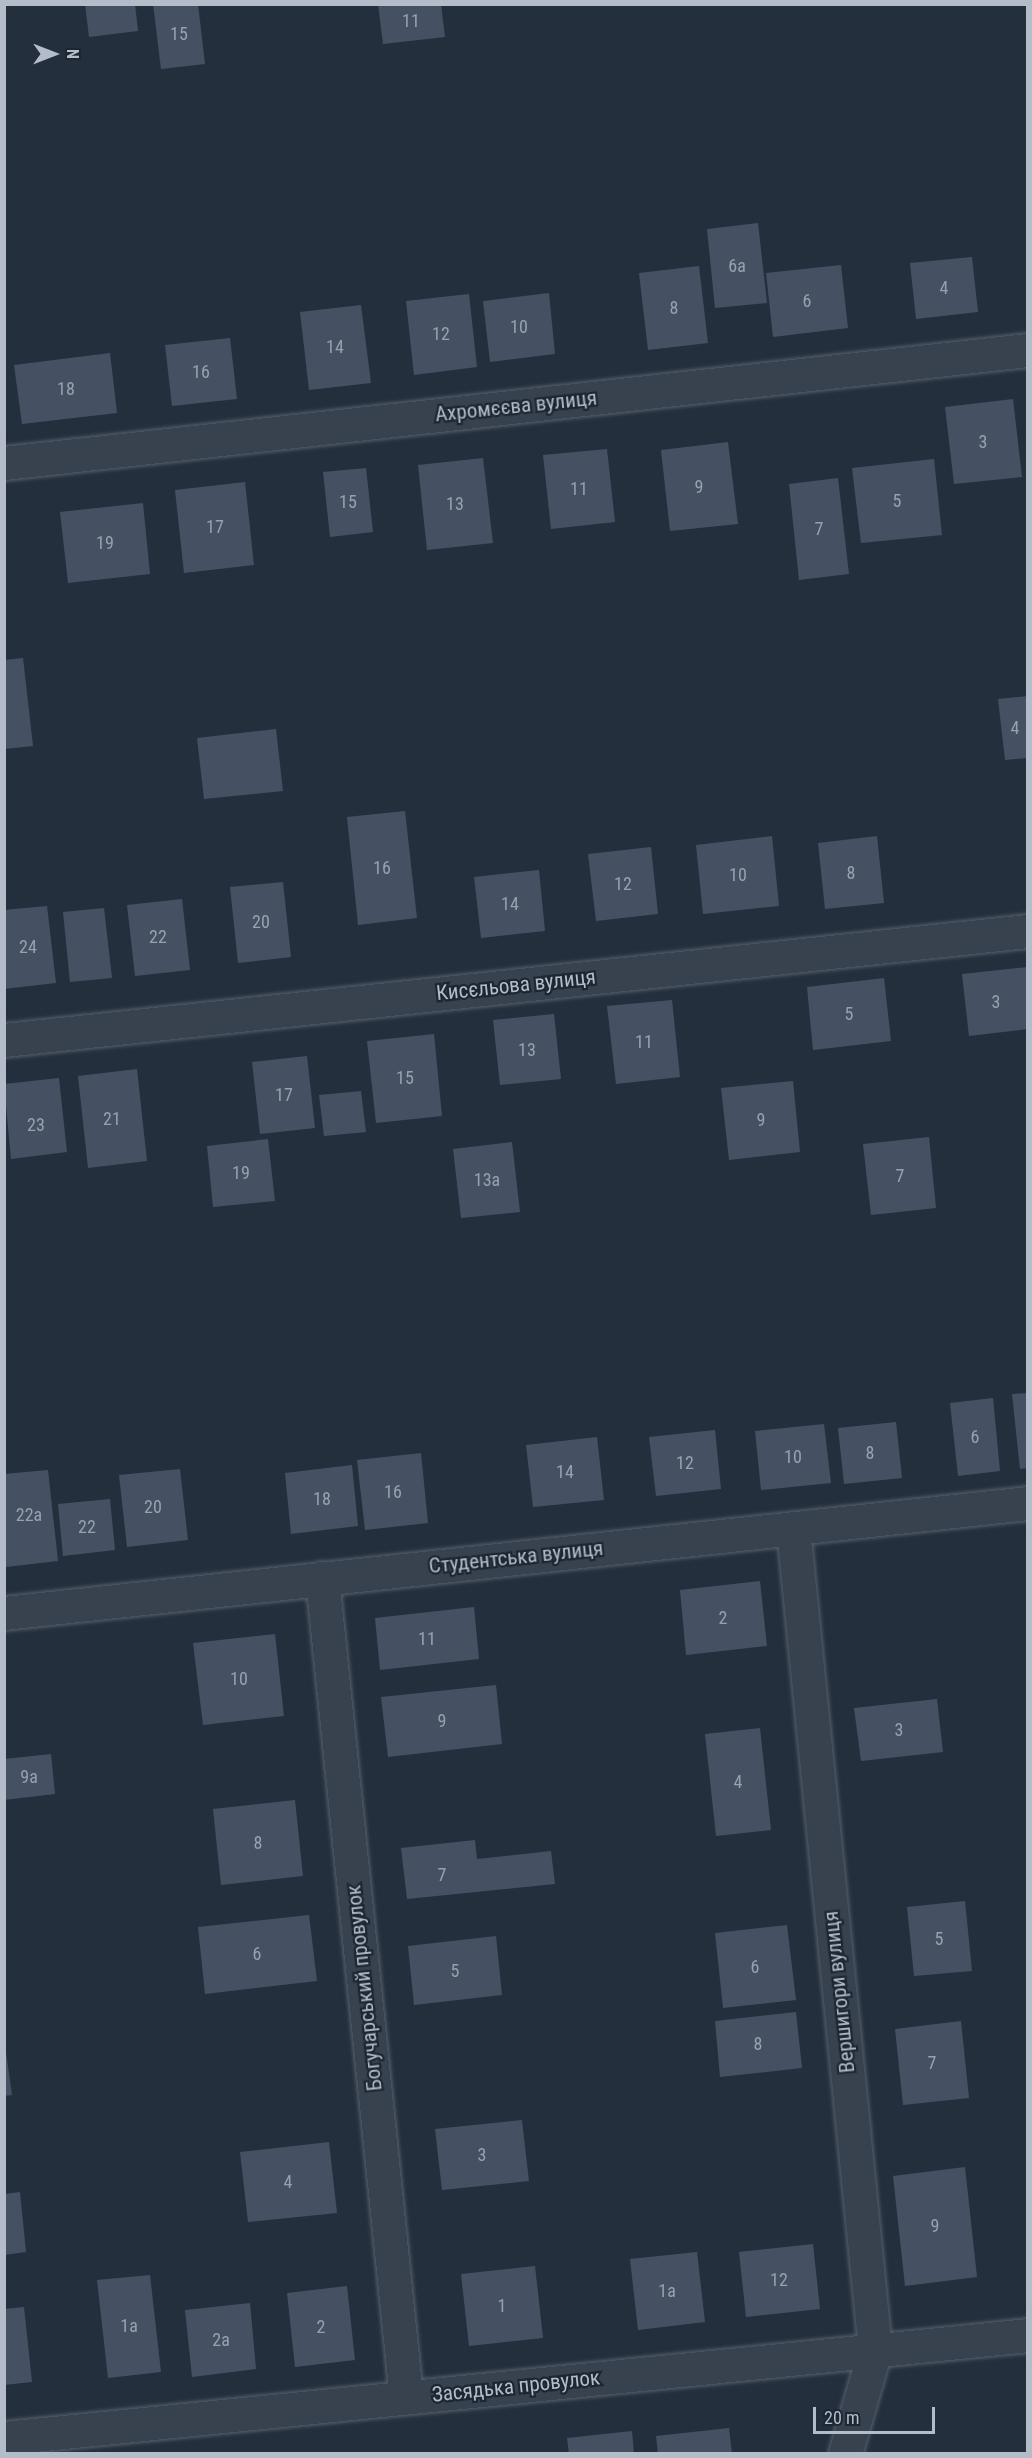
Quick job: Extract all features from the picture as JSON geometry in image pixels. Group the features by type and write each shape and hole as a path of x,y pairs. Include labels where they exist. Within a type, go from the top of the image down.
{"street":[{"name":"Ахромєєва вулиця","path":"4,463 1028,350"},
{"name":"Кисєльова вулиця","path":"4,1040 1028,931"},
{"name":"Студентська вулиця","path":"4,1613 1028,1503"},
{"name":"Вершигори вулиця","path":"793,1528 875,2350 845,2454"},
{"name":"Богучарський провулок","path":"321,1578 406,2397"},
{"name":"Засядька провулок","path":"4,2438 1028,2335"}],"building":[{"path":"85,4 135,4 138,31 89,37"},
{"path":"153,4 198,4 205,64 161,69"},
{"path":"378,4 441,4 445,37 383,44"},
{"path":"758,223 767,303 715,308 707,229"},
{"path":"972,257 978,312 916,319 910,263"},
{"path":"841,265 848,328 773,337 766,273"},
{"path":"699,266 708,343 648,350 639,273"},
{"path":"549,293 555,354 490,362 483,301"},
{"path":"469,294 477,367 414,375 406,301"},
{"path":"361,305 371,383 309,390 300,312"},
{"path":"230,338 237,399 172,406 165,345"},
{"path":"110,353 117,413 22,424 14,365"},
{"path":"1013,399 1022,477 954,484 945,407"},
{"path":"728,442 738,524 670,531 661,450"},
{"path":"607,449 615,522 551,529 543,455"},
{"path":"483,458 493,543 427,550 418,465"},
{"path":"934,459 942,535 861,543 852,468"},
{"path":"366,468 373,532 330,537 323,472"},
{"path":"838,478 849,574 799,580 789,484"},
{"path":"245,482 254,565 184,573 175,490"},
{"path":"143,503 150,574 68,583 60,512"},
{"path":"23,658 33,746 4,749 4,660"},
{"path":"1028,696 1028,758 1005,760 998,699"},
{"path":"276,729 283,791 204,799 197,738"},
{"path":"405,811 417,918 358,925 347,817"},
{"path":"772,836 779,906 703,914 696,845"},
{"path":"877,836 884,903 825,909 818,843"},
{"path":"651,847 658,914 596,921 588,854"},
{"path":"539,870 545,931 481,938 474,877"},
{"path":"283,882 291,957 238,963 230,887"},
{"path":"182,899 190,970 135,976 127,905"},
{"path":"47,906 56,983 4,989 4,910"},
{"path":"104,908 112,978 70,982 63,912"},
{"path":"1028,967 1028,1029 969,1036 962,974"},
{"path":"884,978 891,1041 813,1050 807,987"},
{"path":"672,1000 680,1077 616,1084 607,1006"},
{"path":"554,1014 561,1079 500,1085 493,1020"},
{"path":"434,1034 442,1116 376,1123 367,1041"},
{"path":"307,1056 315,1128 260,1134 252,1062"},
{"path":"137,1069 147,1161 88,1168 78,1076"},
{"path":"59,1078 67,1152 11,1159 4,1084"},
{"path":"793,1081 800,1152 729,1160 721,1088"},
{"path":"361,1091 366,1132 324,1136 319,1095"},
{"path":"929,1137 936,1208 871,1215 863,1144"},
{"path":"268,1139 275,1201 213,1207 207,1146"},
{"path":"512,1142 520,1212 461,1218 453,1149"},
{"path":"1028,1393 1028,1468 1020,1469 1012,1394"},
{"path":"993,1398 1000,1471 958,1476 950,1403"},
{"path":"896,1422 902,1478 844,1484 838,1428"},
{"path":"824,1424 831,1483 761,1490 755,1431"},
{"path":"715,1430 721,1489 656,1496 649,1437"},
{"path":"597,1437 604,1500 533,1507 526,1445"},
{"path":"421,1453 428,1523 365,1530 357,1460"},
{"path":"352,1465 358,1526 291,1534 285,1473"},
{"path":"180,1469 188,1540 127,1547 119,1475"},
{"path":"48,1470 58,1561 6,1567 4,1474"},
{"path":"110,1499 115,1550 63,1556 58,1504"},
{"path":"760,1581 767,1646 686,1655 680,1590"},
{"path":"474,1607 479,1659 380,1670 375,1618"},
{"path":"275,1634 284,1716 203,1725 193,1643"},
{"path":"496,1685 502,1744 388,1757 381,1697"},
{"path":"937,1699 943,1752 861,1761 854,1708"},
{"path":"760,1728 771,1830 716,1836 705,1734"},
{"path":"51,1754 55,1794 4,1800 4,1759"},
{"path":"295,1800 303,1876 221,1885 213,1809"},
{"path":"475,1840 477,1859 551,1851 555,1884 407,1899 401,1848"},
{"path":"965,1901 972,1971 914,1976 907,1907"},
{"path":"309,1915 317,1981 205,1994 198,1927"},
{"path":"787,1925 796,2000 723,2008 715,1933"},
{"path":"496,1936 502,1995 414,2005 408,1946"},
{"path":"796,2012 802,2068 720,2077 715,2021"},
{"path":"961,2021 969,2098 903,2105 895,2029"},
{"path":"4,2038 12,2095 4,2096"},
{"path":"522,2120 529,2181 442,2190 435,2129"},
{"path":"329,2142 337,2213 248,2222 240,2152"},
{"path":"965,2167 977,2277 905,2286 893,2176"},
{"path":"20,2192 26,2252 4,2255 4,2194"},
{"path":"813,2244 820,2309 746,2317 739,2252"},
{"path":"697,2252 705,2322 638,2330 630,2259"},
{"path":"535,2266 543,2338 469,2346 461,2274"},
{"path":"150,2275 161,2372 108,2378 97,2280"},
{"path":"347,2286 355,2360 295,2367 287,2293"},
{"path":"250,2303 256,2369 192,2377 185,2310"},
{"path":"24,2307 32,2382 4,2385 4,2309"},
{"path":"729,2428 732,2454 658,2454 656,2436"},
{"path":"632,2431 634,2454 569,2454 567,2438"}]}
